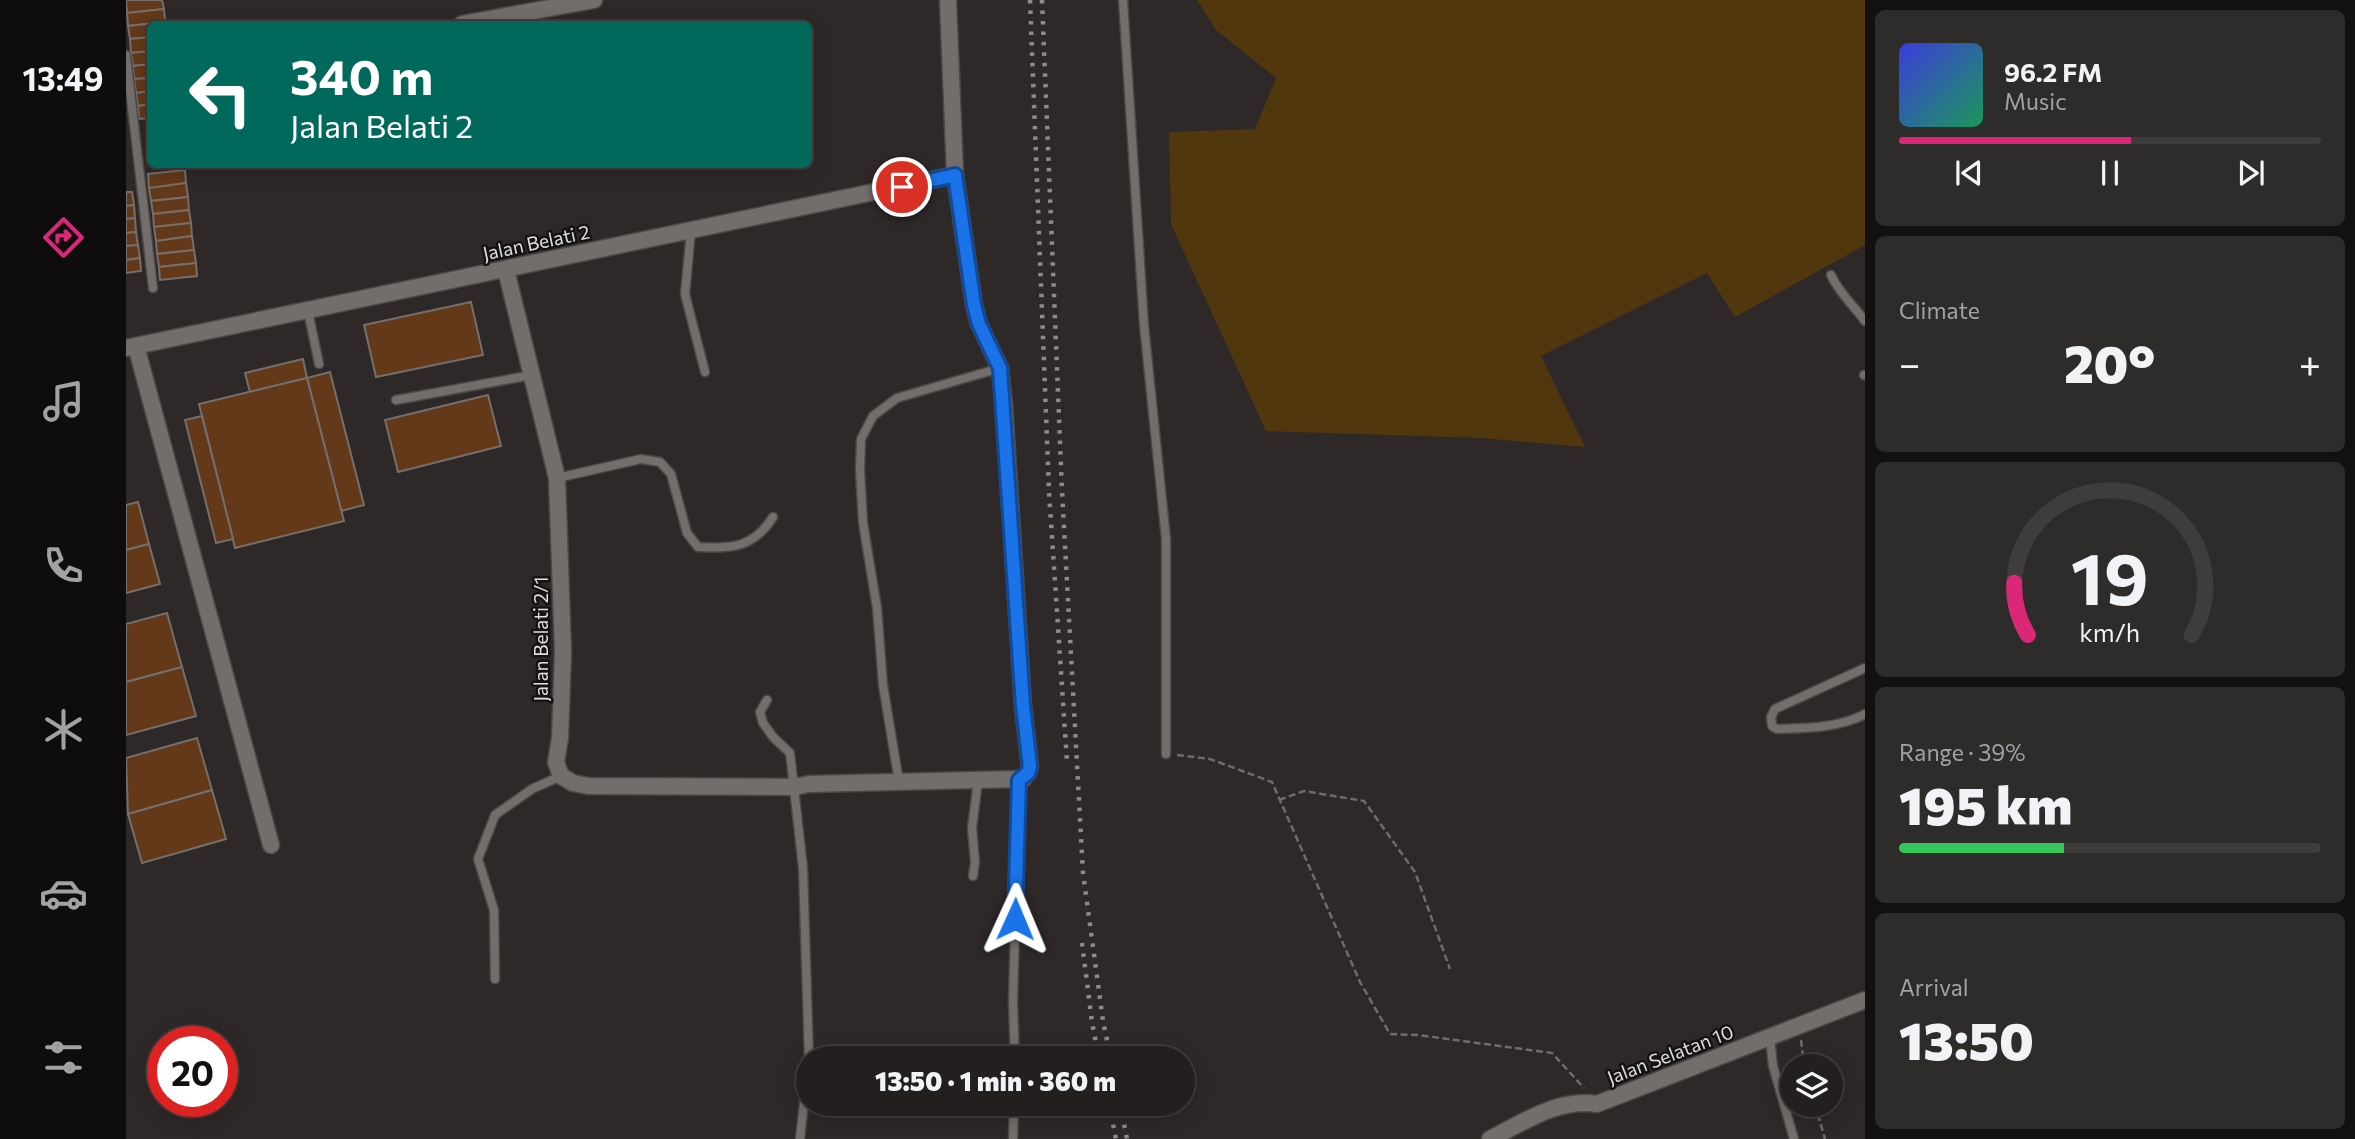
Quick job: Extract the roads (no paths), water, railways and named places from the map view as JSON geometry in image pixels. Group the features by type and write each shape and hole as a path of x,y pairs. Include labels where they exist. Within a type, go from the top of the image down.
{"street":[{"path":"479,21 594,0"},
{"path":"561,776 573,783 588,786 794,787 809,784 1019,780 1028,773 1030,767 1023,706 1000,368 979,324 974,305 955,175 948,0"},
{"name":"Jalan Belati 2","path":"131,347 955,175"},
{"name":"Jalan Belati 2/1","path":"506,270 557,478 563,652 560,737 556,762 561,776"},
{"path":"131,347 271,845"},
{"name":"Jalan Selatan 10","path":"1490,1139 1554,1107 1582,1102 1597,1104 1865,1000"}],"lane":[{"path":"1123,0 1144,325 1166,539 1166,754"},
{"path":"126,55 153,288"},
{"path":"691,231 685,294 705,372"},
{"path":"1830,275 1839,292 1852,303 1865,321"},
{"path":"307,311 319,364"},
{"path":"899,782 883,685 877,608 863,523 861,439 873,416 897,398 1000,368"},
{"path":"396,400 532,374"},
{"path":"557,478 641,458 660,462 671,474 687,533 698,547 718,548 746,542 763,533 773,516"},
{"path":"1865,668 1775,709 1771,720 1772,726 1783,729 1836,725 1865,714"},
{"path":"767,700 760,712 763,723 790,753 794,787 803,868 808,1046"},
{"path":"495,979 494,910 478,859 495,815 532,789 561,776"},
{"path":"1015,1046 1013,1002 1019,780"},
{"path":"973,876 975,862 972,828 978,781"},
{"path":"1770,1038 1773,1066 1794,1139"},
{"path":"800,1139 803,1116"},
{"path":"1013,1139 1014,1116"}],"railway":[{"path":"1030,0 1049,492 1067,762"},
{"path":"1042,0 1062,491 1083,873 1108,1046"},
{"path":"1082,943 1097,1046"},
{"path":"1111,1116 1116,1139"},
{"path":"1122,1116 1127,1139"}]}
